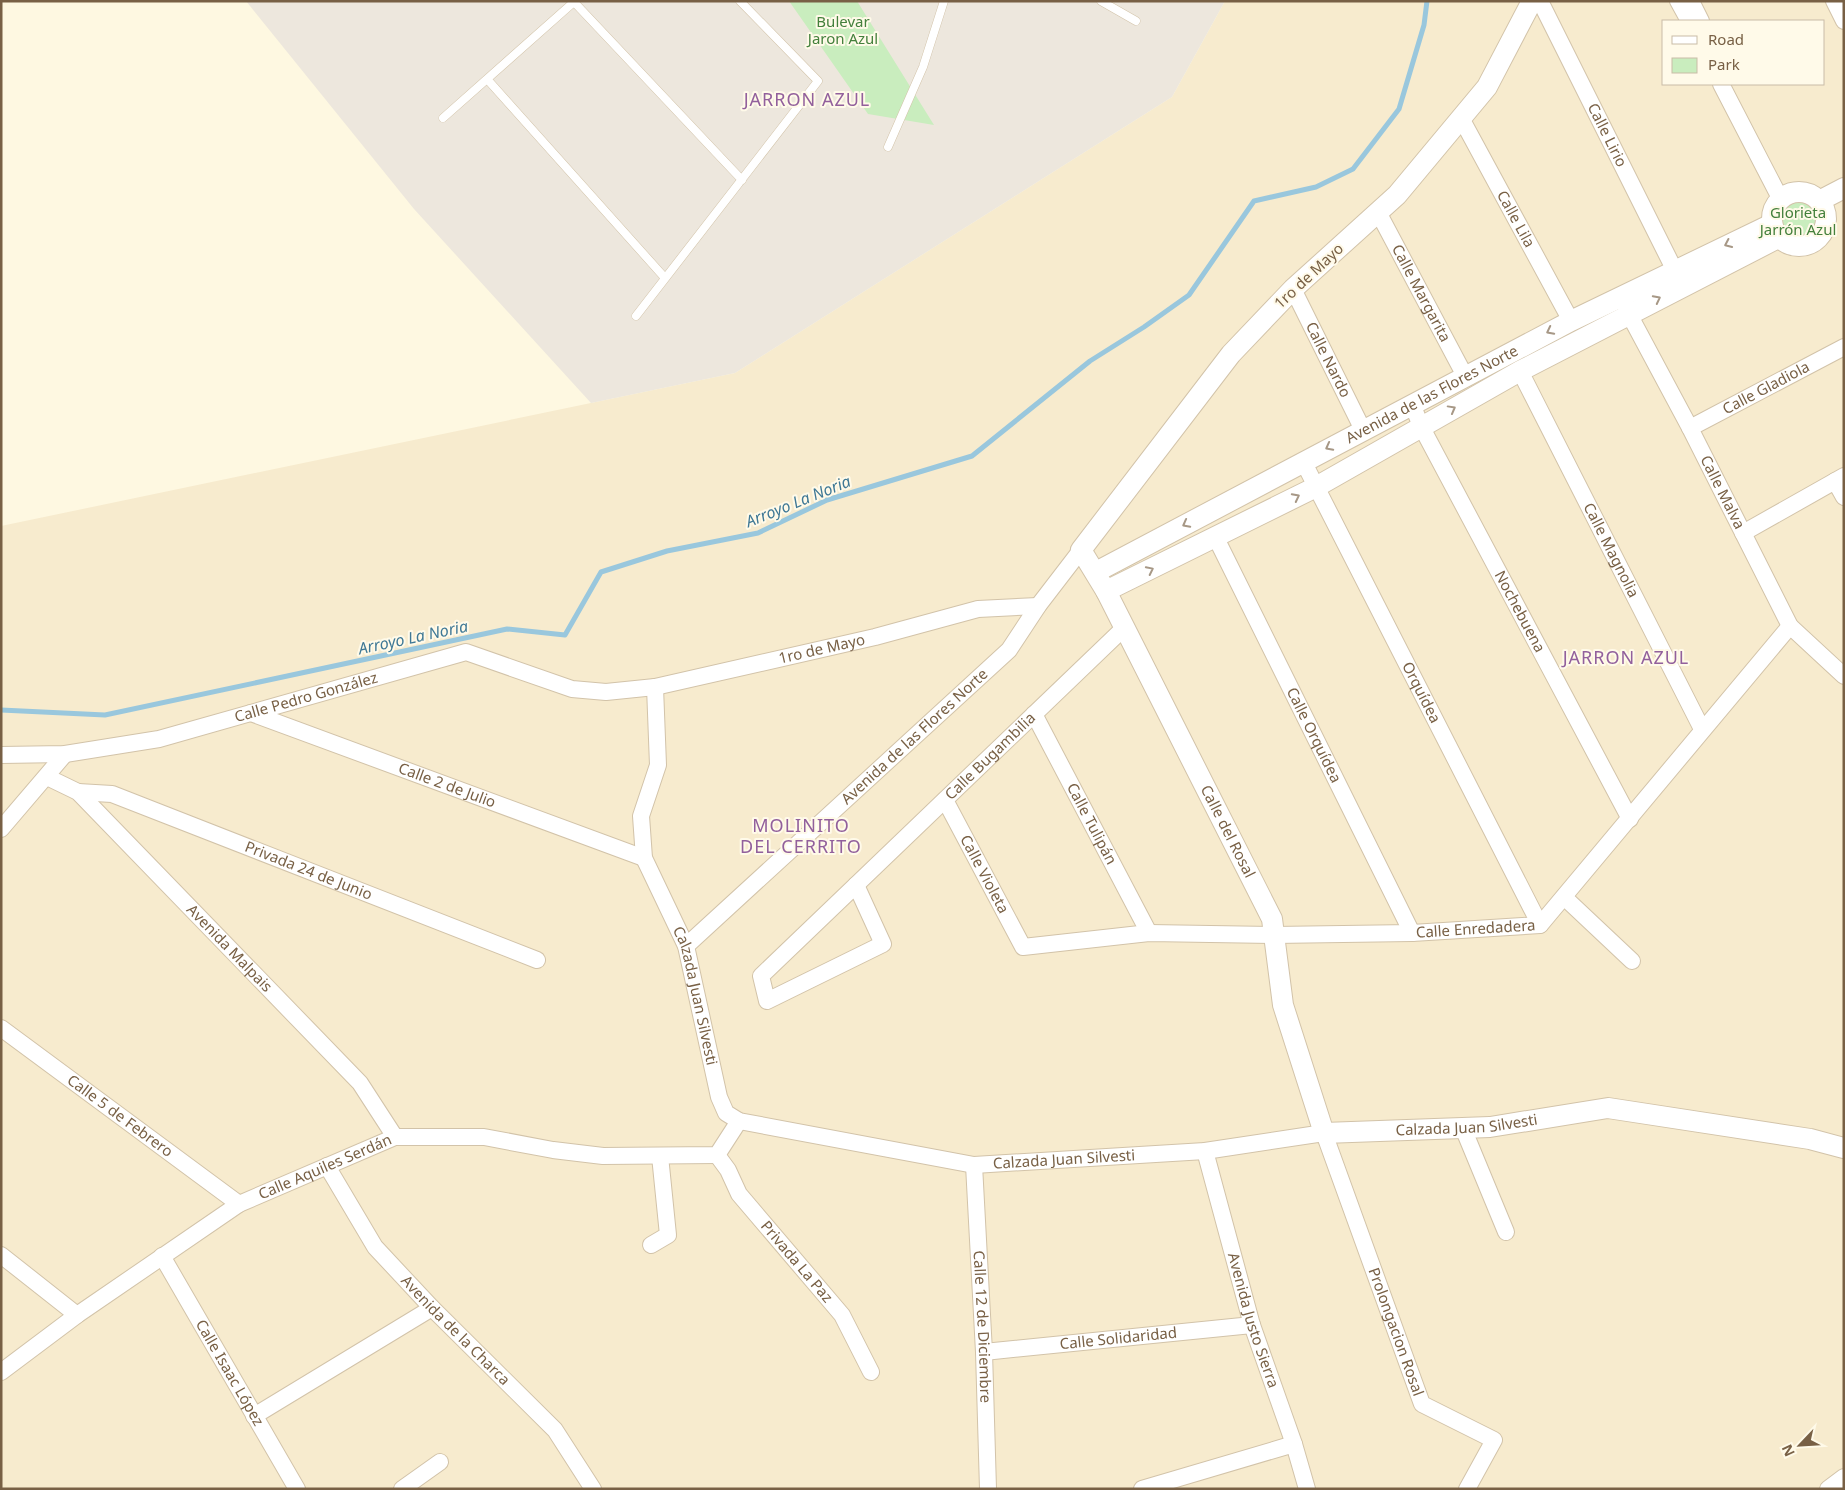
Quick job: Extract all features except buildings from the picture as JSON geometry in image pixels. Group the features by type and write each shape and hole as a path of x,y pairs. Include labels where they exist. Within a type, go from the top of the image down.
{"street":[{"name":"1ro de Mayo","path":"1080,550 1231,354 1294,289 1397,195 1487,87 1532,1"},
{"name":"Calle Lirio","path":"1540,1 1674,269"},
{"path":"1678,1 1688,20"},
{"path":"1691,1 1700,20"},
{"path":"1834,1 1844,21"},
{"path":"1722,85 1784,196"},
{"path":"1733,85 1784,196"},
{"name":"Calle Lila","path":"1461,118 1571,321"},
{"path":"1822,205 1844,188"},
{"path":"1805,193 1822,205 1825,227 1814,242 1797,247 1775,231 1772,214 1784,196 1805,193"},
{"path":"1822,205 1844,199"},
{"name":"Calle Margarita","path":"1378,212 1465,376"},
{"name":"Avenida de las Flores Norte","path":"1096,572 1303,461 1623,294 1674,269 1775,231"},
{"name":"Avenida de las Flores Norte","path":"1106,591 1316,487 1421,426 1629,314 1775,231"},
{"name":"Calle Nardo","path":"1294,289 1363,430"},
{"name":"Calle Malva","path":"1623,294 1629,314 1690,428 1790,626 1844,676"},
{"name":"Calle Gladiola","path":"1690,428 1844,347"},
{"name":"Calle Magnolia","path":"1520,371 1702,729"},
{"name":"Nochebuena","path":"1412,404 1421,426 1630,819"},
{"name":"Orquídea","path":"1303,461 1540,925"},
{"path":"1743,532 1840,479 1844,497"},
{"name":"Calle Orquídea","path":"1216,538 1412,932"},
{"name":"Avenida de las Flores Norte","path":"686,946 1009,650 1038,606 1080,550"},
{"name":"Calle del Rosal","path":"1080,550 1096,572 1125,627 1272,919 1283,1005 1324,1133"},
{"name":"1ro de Mayo","path":"606,692 655,687 875,637 978,609 1038,606"},
{"name":"Calle Enredadera","path":"1023,948 1149,932 1274,935 1412,932 1540,925 1790,626"},
{"name":"Calle Bugambilia","path":"856,885 883,944 767,1001 761,976 1125,627"},
{"name":"Calle Pedro González","path":"1,755 65,754 159,739 466,652 572,689 606,692"},
{"name":"Calzada Juan Silvesti","path":"655,687 658,764 641,816 644,858 686,946 719,1097 726,1113 739,1121 974,1165 1205,1151 1324,1133 1490,1127 1608,1108 1810,1139 1844,1148"},
{"name":"Calle 2 de Julio","path":"251,713 644,858"},
{"name":"Calle Tulipán","path":"1034,714 1149,932"},
{"path":"1,830 65,754"},
{"name":"Avenida Malpais","path":"47,777 78,792 360,1083 395,1137"},
{"name":"Privada 24 de Junio","path":"78,792 112,794 537,960"},
{"name":"Calle Violeta","path":"945,800 1023,948"},
{"path":"1564,897 1632,960"},
{"name":"Calle 5 de Febrero","path":"1,1028 239,1204"},
{"path":"717,1155 739,1121"},
{"path":"1463,1128 1506,1232"},
{"name":"Prolongacion Rosal","path":"1324,1133 1422,1404 1494,1440 1467,1489"},
{"name":"Calle Aquiles Serdán","path":"1,1372 77,1315 239,1204 395,1137 484,1137 553,1150 603,1156 717,1155"},
{"name":"Avenida Justo Sierra","path":"1205,1151 1252,1325 1294,1444 1307,1489"},
{"name":"Privada La Paz","path":"717,1155 728,1170 739,1194 842,1315 871,1372"},
{"path":"651,1245 668,1235 660,1156"},
{"name":"Calle 12 de Diciembre","path":"974,1165 984,1352 988,1489"},
{"name":"Avenida de la Charca","path":"327,1166 375,1247 432,1308 555,1430 592,1484 592,1489"},
{"path":"1,1255 77,1315"},
{"name":"Calle Isaac López","path":"162,1256 297,1489"},
{"path":"254,1416 432,1308"},
{"name":"Calle Solidaridad","path":"984,1352 1252,1325"},
{"path":"1142,1489 1294,1444"},
{"path":"402,1489 440,1462"},
{"path":"1828,1489 1844,1477"}],"lane":[{"path":"636,316 818,81 740,1"},
{"path":"888,147 923,68 944,1"},
{"path":"1101,1 1136,21"},
{"path":"443,118 574,2 742,180"},
{"path":"487,79 666,278"}],"shaded area":[{"path":"246,1 1225,1 1172,97 735,373 591,403 414,209"},
{"path":"1225,1 1844,1 1844,1489 1,1489 1,526 735,373 1172,97"}],"green space":[{"name":"Bulevar Jaron Azul","path":"789,1 857,1 934,125 868,114"},
{"name":"Glorieta Jarrón Azul","path":"1788,194 1824,209 1806,245 1775,232"}],"waterway":[{"name":"Arroyo La Noria","path":"1,710 105,715 507,629 565,635 601,572 667,551 758,533 827,500 972,456 1090,361 1144,327 1189,295 1254,201 1316,187 1353,169 1399,109 1424,25 1427,1"}],"district":[{"name":"JARRON AZUL","path":"807,100"},
{"name":"JARRON AZUL","path":"1626,658"},
{"name":"MOLINITO DEL CERRITO","path":"801,836"}]}
